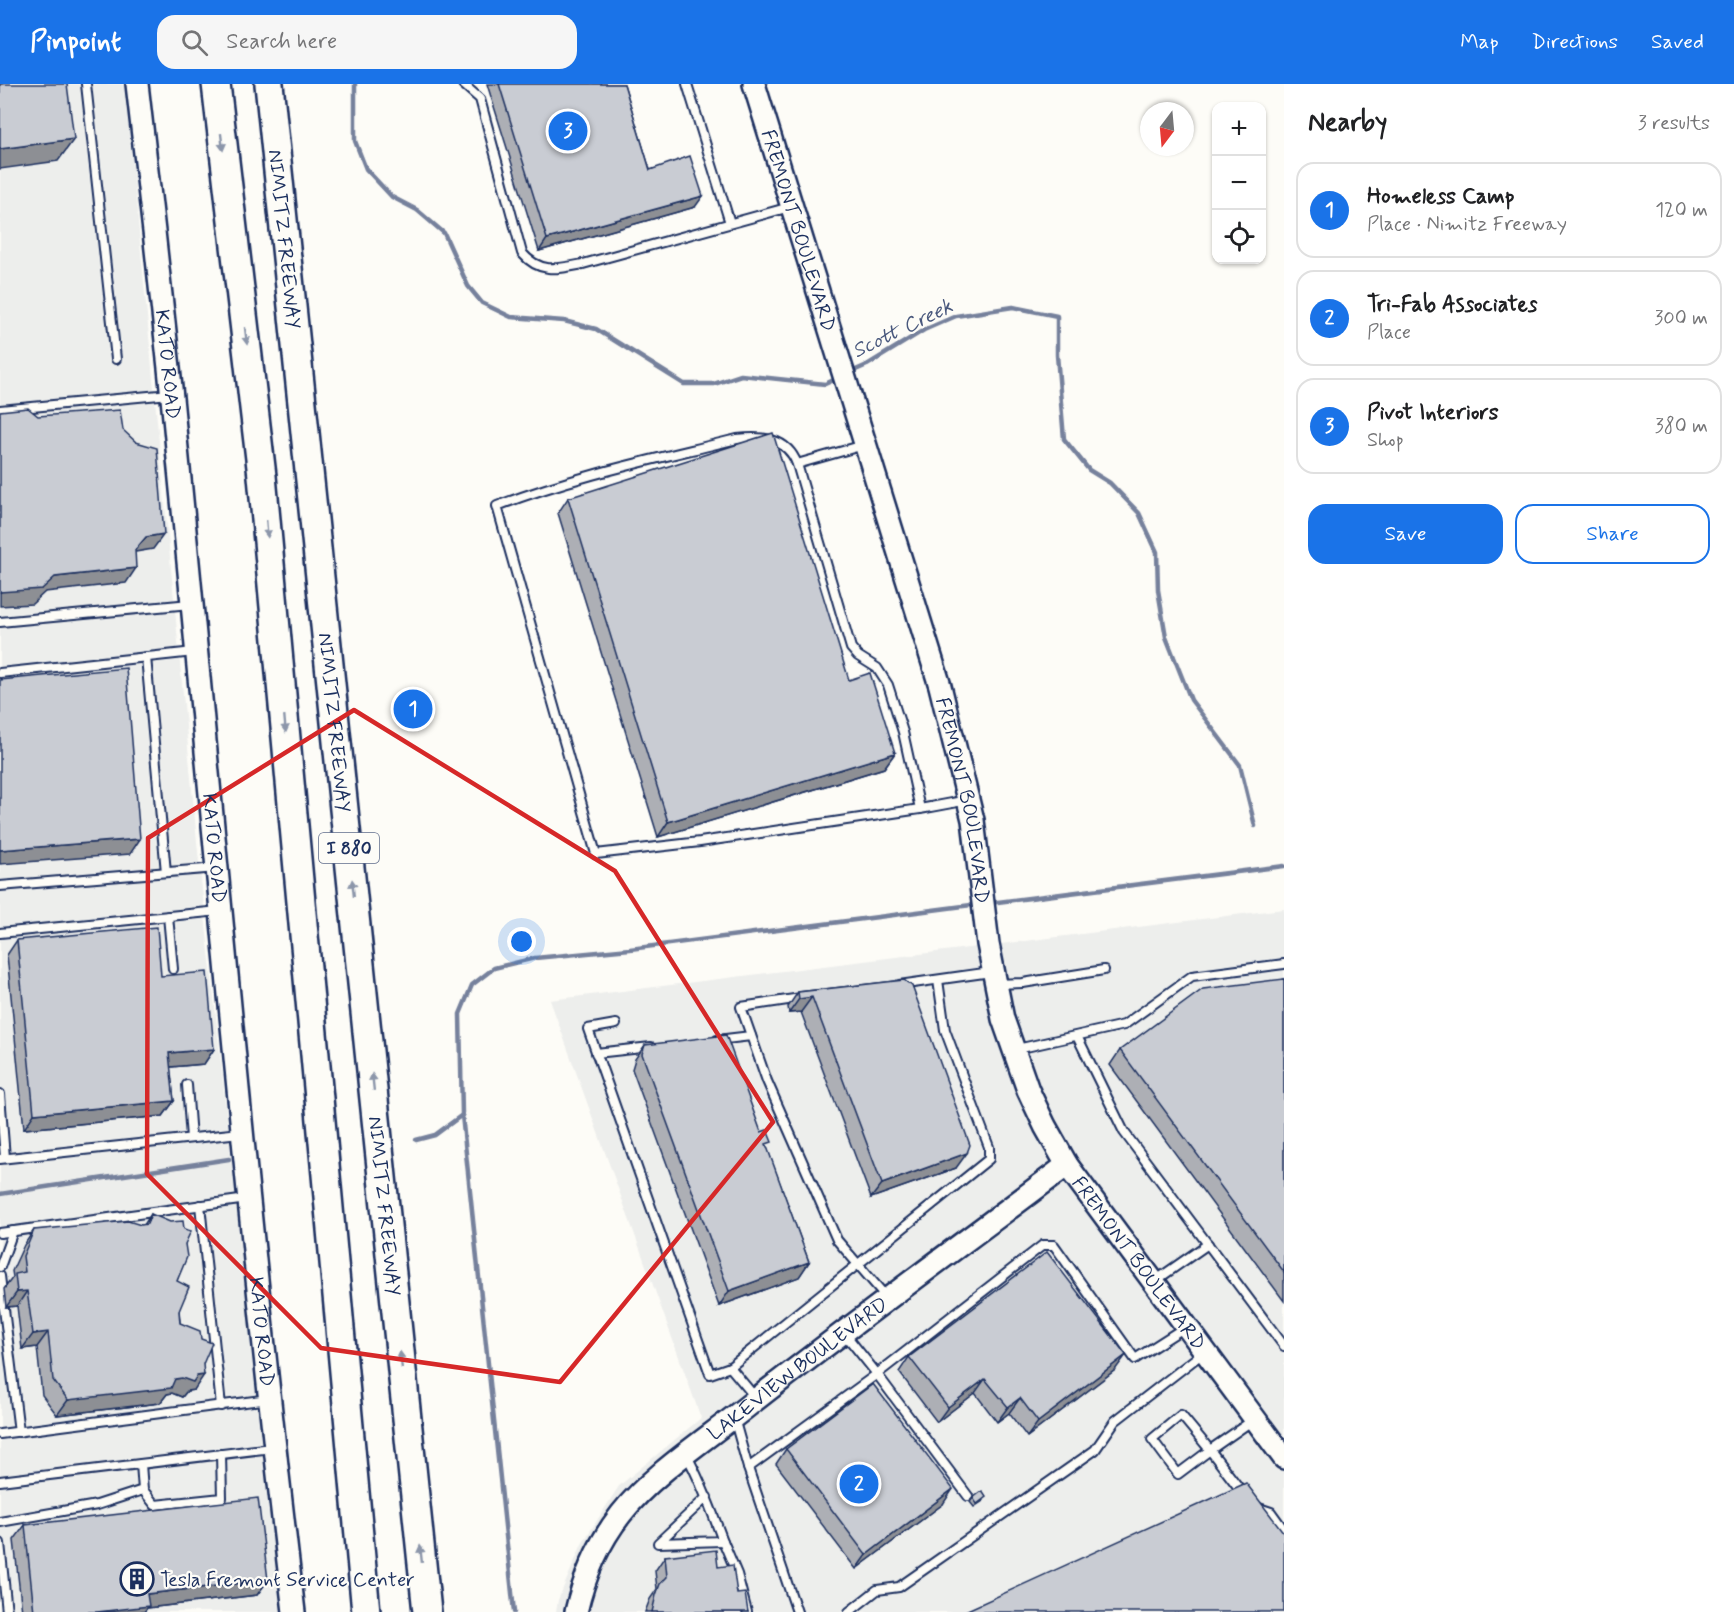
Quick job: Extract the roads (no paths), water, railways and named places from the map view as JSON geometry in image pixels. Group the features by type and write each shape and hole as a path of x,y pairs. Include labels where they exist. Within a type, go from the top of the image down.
{"highway":[{"name":"I 880","path":"216,84 262,476 366,1612"},
{"name":"NIMITZ FREEWAY","path":"269,84 427,1612"}],"street":[{"name":"KATO ROAD","path":"137,84 171,394 248,1199 294,1612"},
{"name":"FREMONT BOULEVARD","path":"754,84 940,686 973,820 993,970 1012,1050 1040,1117 1067,1165 1284,1458"},
{"name":"LAKEVIEW BOULEVARD","path":"578,1612 591,1565 605,1539 621,1514 667,1469 843,1332 1067,1165"}],"lane":[{"path":"86,84 116,359"},
{"path":"463,84 480,99 522,253 531,264 555,270 583,264 792,206"},
{"path":"687,84 730,223"},
{"path":"0,410 171,394"},
{"path":"920,809 903,732 888,685 878,669 858,656 851,648 794,456 787,448 775,441 759,437 737,439 587,475 497,506 596,854 700,842 920,809 968,800"},
{"path":"796,464 865,444"},
{"path":"0,622 191,603"},
{"path":"0,673 196,651"},
{"path":"146,657 166,872"},
{"path":"0,886 217,868"},
{"path":"0,933 220,911"},
{"path":"168,916 173,969"},
{"path":"1012,1050 1124,1025 1192,976 1284,964"},
{"path":"891,986 993,970 1023,983 1104,970"},
{"path":"616,1024 588,1029 710,1374 730,1367 989,1159 988,1146 945,1030 938,980"},
{"path":"810,997 741,1007 767,1081 837,1240 888,1299"},
{"path":"704,1041 751,1036"},
{"path":"1077,1036 1124,1132 1284,1346"},
{"path":"596,1053 656,1047"},
{"path":"187,1085 191,1138"},
{"path":"0,1094 2,1158 242,1133"},
{"path":"0,1233 248,1199"},
{"path":"200,1205 221,1406"},
{"path":"0,1267 13,1231"},
{"path":"1154,1282 1208,1244"},
{"path":"748,1468 877,1374 1043,1245 1054,1245 1135,1359 1186,1326"},
{"path":"0,1276 19,1432"},
{"path":"843,1332 968,1496"},
{"path":"849,1612 877,1590 899,1587 1095,1450 1115,1421 1205,1352"},
{"path":"730,1367 757,1399"},
{"path":"0,1434 269,1399"},
{"path":"1245,1497 1210,1450 1181,1415 1152,1439 1178,1474 1210,1450 1255,1419"},
{"path":"734,1417 748,1468 797,1612"},
{"path":"0,1481 274,1448"},
{"path":"141,1464 143,1490 156,1505 222,1498 221,1454"},
{"path":"687,1455 707,1497 736,1574 747,1612"},
{"path":"0,1522 97,1505 143,1490"},
{"path":"707,1497 658,1543 723,1541"},
{"path":"1252,1506 1271,1512 1284,1530"},
{"path":"0,1543 7,1612"}],"waterway":[{"name":"Scott Creek","path":"355,84 355,141 366,169 392,197 417,210 444,233 468,286 482,303 511,317 564,321 596,329 684,384 714,384 741,375 825,384 838,378"},
{"name":"Scott Creek","path":"849,373 867,365 924,330 956,316 1013,307 1057,316 1057,355 1064,439 1089,470 1110,483 1139,513 1157,552 1158,590 1166,637 1191,700 1240,765 1255,826"},
{"path":"990,903 1284,866"},
{"path":"514,1612 462,1115 460,1014 472,985 494,968 535,958 630,949 979,904"},
{"path":"416,1140 435,1135 462,1115"},
{"path":"0,1194 229,1159"}],"place":[{"name":"Pivot Interiors","path":"568,131"},
{"name":"Homeless Camp","path":"413,709"},
{"name":"Tri-Fab Associates","path":"859,1484"},
{"name":"Tesla Fremont Service Center","path":"137,1579"}]}
